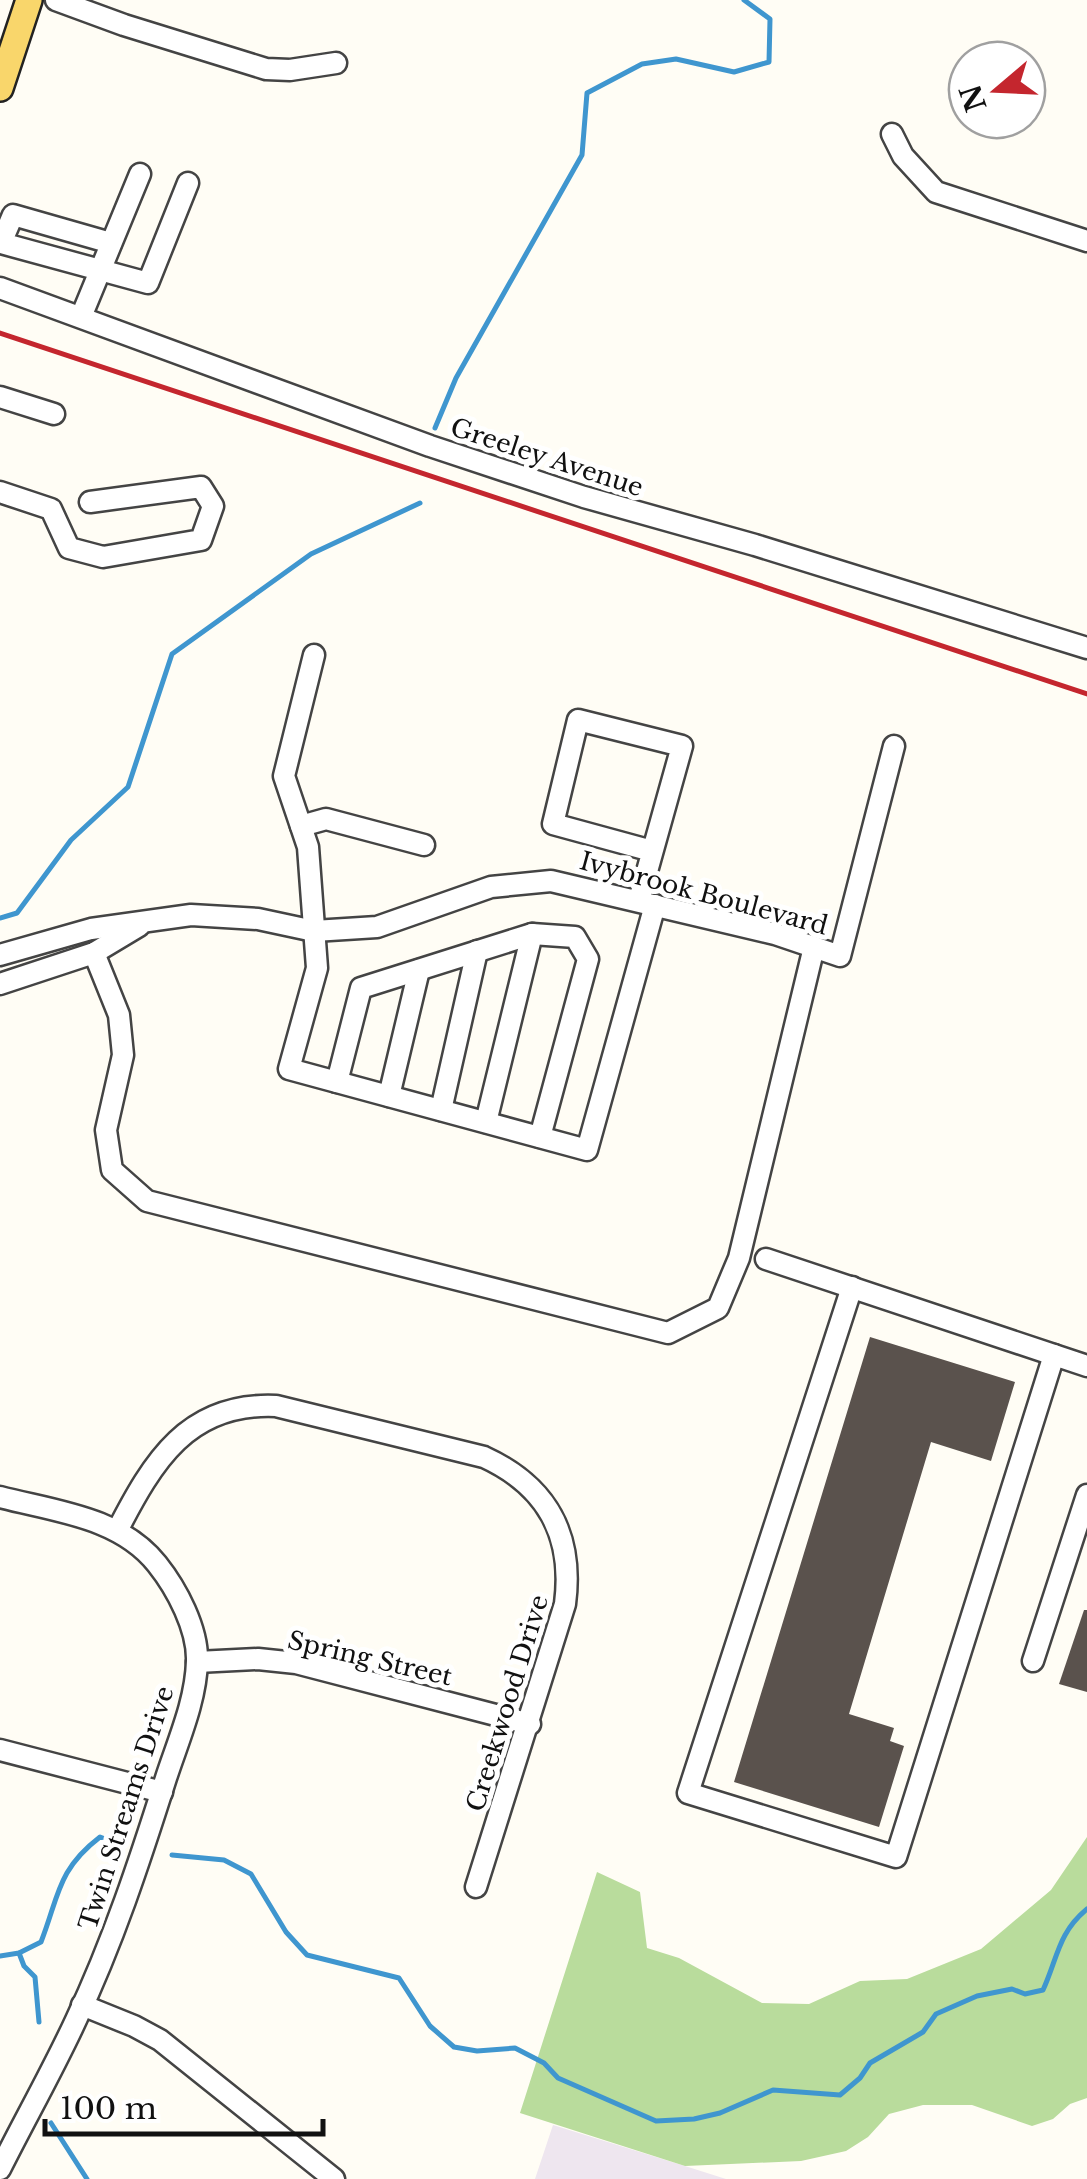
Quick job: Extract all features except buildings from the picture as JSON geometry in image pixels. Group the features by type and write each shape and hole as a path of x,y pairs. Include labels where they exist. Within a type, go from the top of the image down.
{"main road":[{"path":"0,88 29,0"}],"street":[{"path":"56,0 266,70 336,63"},
{"path":"892,134 904,156 936,192 1087,241"},
{"path":"81,317 140,174"},
{"path":"112,243 13,215 1,242 148,283 188,184"},
{"name":"Greeley Avenue","path":"0,288 430,446 584,497 1086,643"},
{"path":"0,397 54,414"},
{"path":"0,492 51,510 70,548 104,557 201,540 213,506 201,487 90,502"},
{"path":"314,655 284,776 308,847 317,968 289,1069 587,1150 647,903 652,850 682,746 578,720 553,824 652,850"},
{"name":"Ivybrook Boulevard","path":"0,954 72,934 191,915 218,915 314,931 376,927 491,887 567,882 775,934 840,956 894,746"},
{"path":"300,826 326,819 424,845"},
{"name":"Ivybrook Boulevard","path":"0,984 94,953 145,922"},
{"path":"337,1082 362,988 532,934 575,937 588,959 540,1137"},
{"path":"486,1122 532,934"},
{"path":"94,953 119,1015 124,1055 106,1130 112,1170 146,1202 668,1333 718,1308 738,1258 814,946"},
{"path":"441,1110 478,952"},
{"path":"389,1096 419,970"},
{"path":"766,1258 1087,1366"},
{"path":"852,1288 688,1794 896,1856 1054,1355"},
{"name":"Creekwood Drive","path":"117,1531 136,1493 168,1448 205,1419 230,1410 276,1406 484,1457 504,1466 536,1493 553,1516 568,1561 565,1604 476,1887"},
{"path":"1034,1661 1087,1494"},
{"name":"Twin Streams Drive","path":"0,1497 117,1531 156,1562 187,1618 197,1662 190,1706 131,1885 82,2006 2,2161"},
{"name":"Spring Street","path":"197,1662 258,1659 296,1663 530,1724"},
{"path":"0,1750 162,1792"},
{"path":"82,2006 160,2040 334,2179"}],"shaded area":[{"path":"553,2125 685,2166 726,2179 535,2179"}],"green space":[{"path":"1087,1837 1087,2098 1070,2104 1053,2119 1032,2126 972,2105 923,2105 889,2114 868,2137 846,2151 801,2161 685,2166 520,2113 597,1872 640,1892 647,1948 679,1958 762,2003 809,2004 860,1981 907,1979 981,1949 1051,1890"}],"waterway":[{"path":"435,428 456,378 582,155 587,93 642,64 676,59 734,72 769,62 770,19 744,0"},
{"path":"0,918 17,913 71,840 128,787 172,654 311,554 420,503"},
{"path":"0,1956 19,1953 41,1942 61,1885 86,1849 100,1837 118,1844"},
{"path":"172,1855 224,1860 251,1874 286,1932 307,1955 399,1978 430,2026 454,2047 477,2051 515,2048 544,2063 558,2078 656,2121 720,2113 773,2090 840,2095 870,2063 923,2032 936,2014 977,1996 1012,1989 1025,1994 1043,1990 1064,1936 1087,1909"},
{"path":"19,1953 24,1966 35,1977 39,2022"},
{"path":"51,2123 87,2179"}],"railway":[{"path":"0,333 1087,694"}]}
